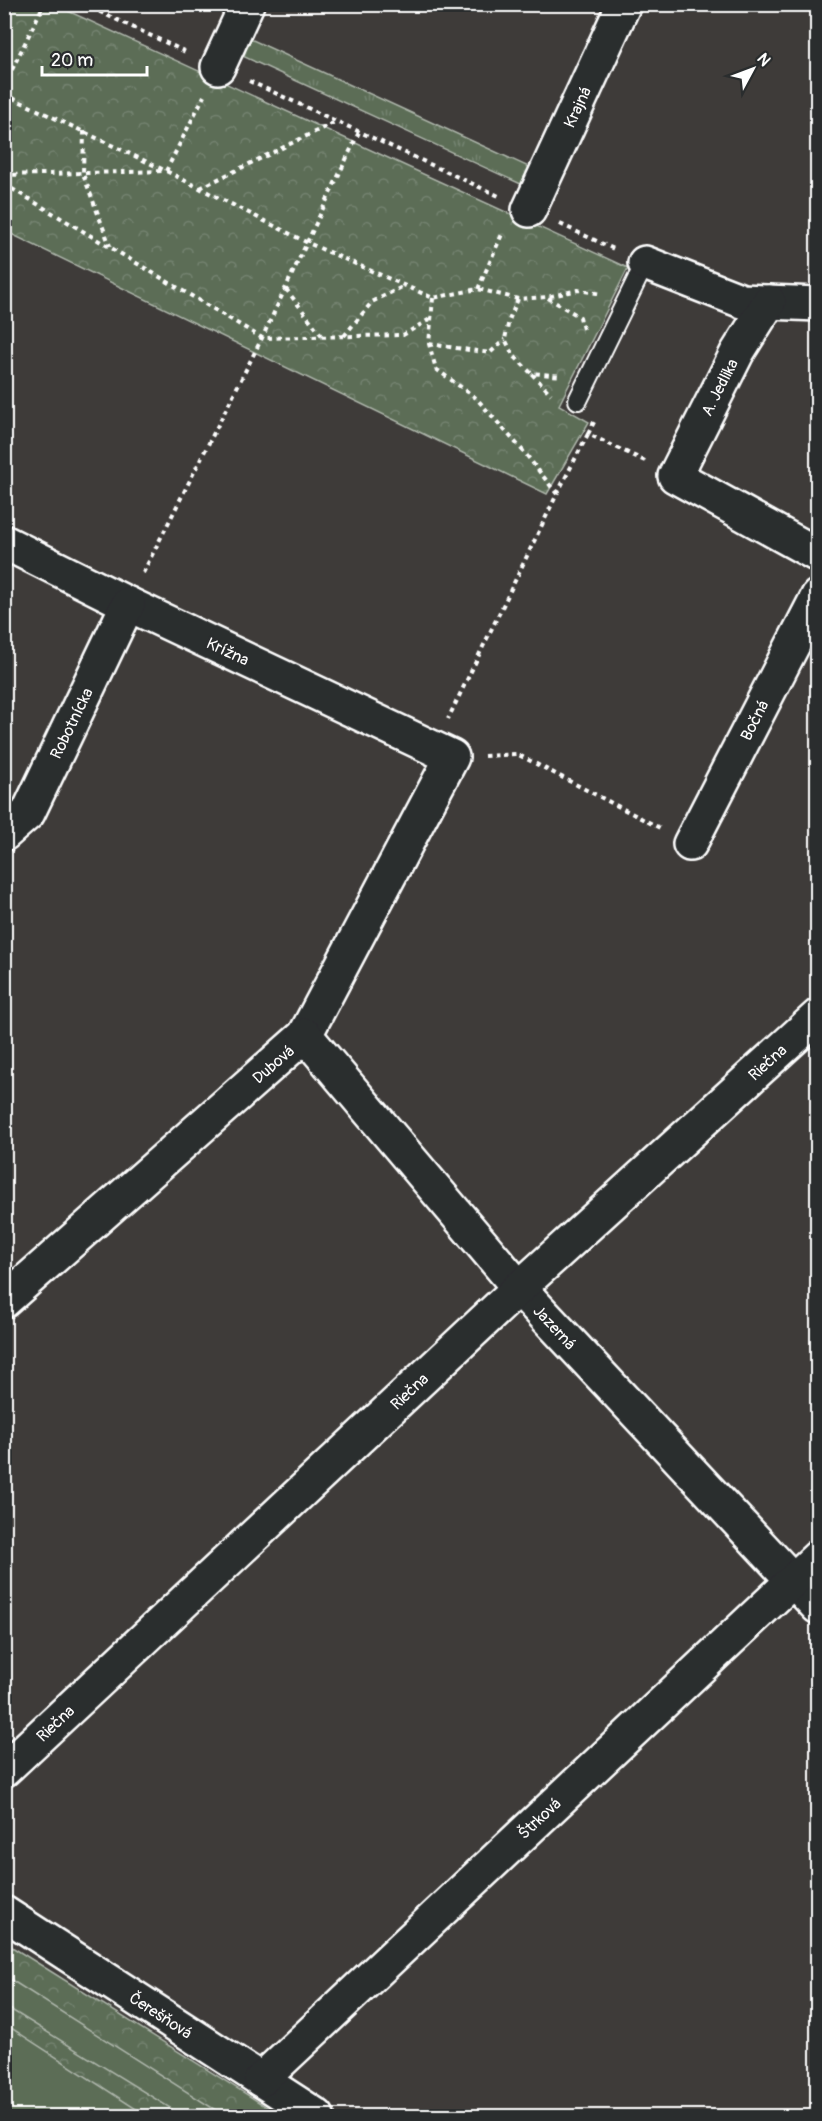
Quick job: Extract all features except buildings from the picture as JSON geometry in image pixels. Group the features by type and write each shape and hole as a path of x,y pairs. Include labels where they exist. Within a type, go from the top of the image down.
{"street":[{"path":"218,67 247,4"},
{"name":"Krajná","path":"522,207 624,4"},
{"path":"645,263 742,301 818,304"},
{"name":"A. Jedlika","path":"675,476 737,353 769,302"},
{"path":"675,476 818,555"},
{"name":"Krížna","path":"4,542 128,604 448,742"},
{"name":"Bočná","path":"690,844 818,596"},
{"name":"Robotnícka","path":"4,834 28,813 128,604"},
{"name":"Dubová","path":"4,1301 305,1035 448,742"},
{"name":"Riečna","path":"4,1770 519,1288 818,1016"},
{"name":"Jazerná","path":"305,1035 519,1288 818,1607"},
{"name":"Štrková","path":"261,2080 818,1557"},
{"name":"Čerešňová","path":"4,1913 317,2116"}],"lane":[{"path":"578,400 645,263"}],"path":[{"path":"4,86 44,4"},
{"path":"83,4 645,263"},
{"path":"166,171 218,67"},
{"path":"4,94 166,171 308,243 433,298 478,289 518,299 547,297 578,290 628,298"},
{"path":"200,188 336,121"},
{"path":"84,132 83,174 111,247"},
{"path":"128,604 286,289 359,132"},
{"path":"4,175 166,171"},
{"path":"4,184 262,338 403,335 431,318"},
{"path":"478,289 522,207"},
{"path":"343,336 372,302 405,286"},
{"path":"286,289 323,337"},
{"path":"547,297 580,317 586,337"},
{"path":"433,298 429,344 436,369 476,398 524,452 557,494"},
{"path":"429,344 490,353 505,339 509,320 518,299"},
{"path":"505,339 513,355 552,395 578,400 594,421 557,494 448,742 517,754 690,844"},
{"path":"531,373 563,376 568,369"},
{"path":"588,434 675,476"}],"green space":[{"path":"4,5 55,5 628,268 559,405 589,422 547,494 5,231"},
{"path":"244,36 531,168 523,185 236,53"},
{"path":"4,1942 281,2116 5,2116"},
{"path":"5,1976 225,2116 183,2116 5,2006"},
{"path":"5,2024 147,2116 5,2116"}]}
